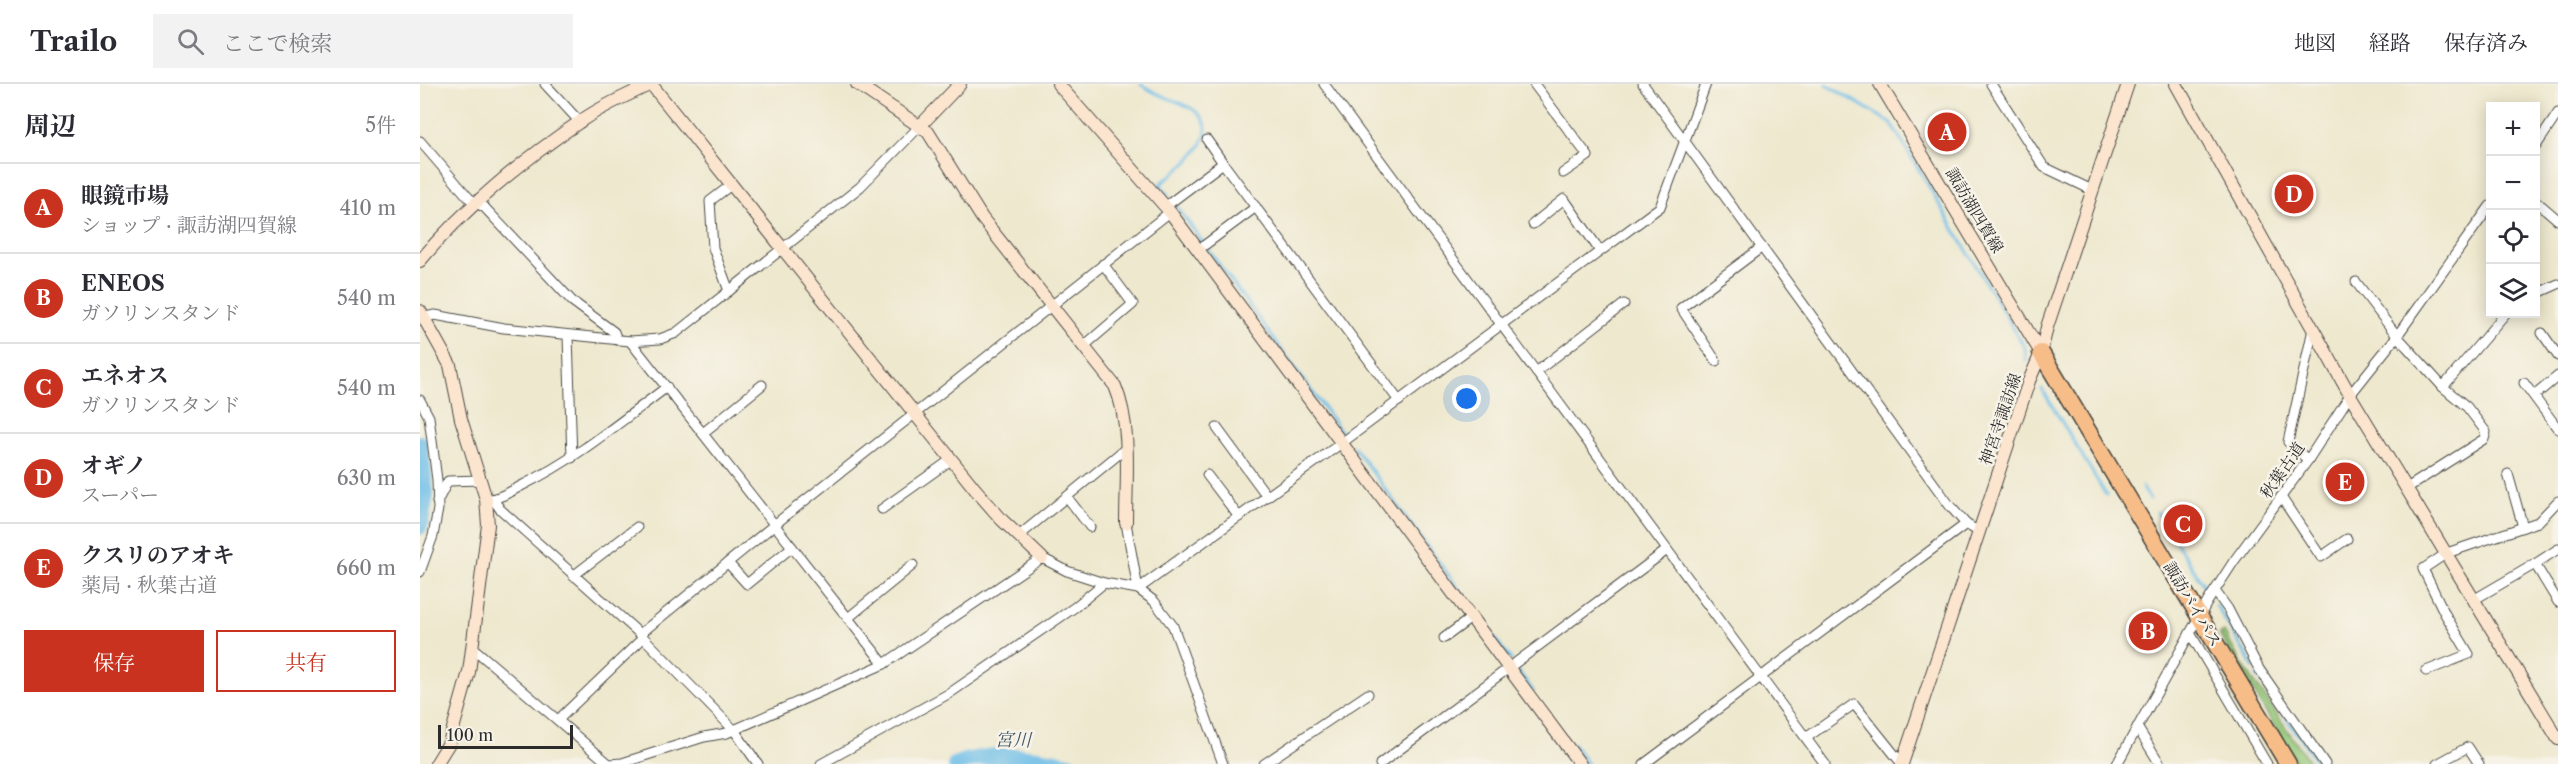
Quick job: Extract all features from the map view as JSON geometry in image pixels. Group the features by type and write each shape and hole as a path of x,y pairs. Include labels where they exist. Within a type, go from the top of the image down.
{"highway":[{"name":"諏訪バイパス","path":"2041,353 2288,764"}],"street":[{"path":"545,84 579,122"},
{"path":"420,261 441,236 476,202 579,122 651,84 914,414 1002,520 1042,558 1066,571 1104,583 1138,589 1154,601 1173,626 1222,764"},
{"path":"856,84 928,132 982,218 1115,386 1122,401 1126,523 1138,589"},
{"path":"422,314 441,315 504,328 630,341 660,339 676,333 860,187 960,84"},
{"path":"1058,84 1168,209 1580,764"},
{"path":"1324,84 1825,764"},
{"path":"1534,84 1588,156 1563,173"},
{"path":"1643,84 1950,506 1966,524 1979,532"},
{"path":"1138,589 1343,442 1660,207 1706,84"},
{"name":"諏訪湖四賀線","path":"1880,84 2041,353"},
{"path":"1991,84 2044,167 2092,190"},
{"name":"神宮寺諏訪線","path":"1902,764 2041,353 2047,327 2128,84"},
{"path":"2176,84 2350,395 2558,739"},
{"path":"2540,139 2558,113"},
{"path":"1207,140 1399,401"},
{"path":"420,141 469,198 485,208 572,301 614,332 617,340"},
{"path":"558,720 642,636 728,563 1103,264 1223,163"},
{"path":"729,291 713,248 710,201 730,184"},
{"path":"1533,224 1564,199 1600,251"},
{"path":"2540,205 2558,220"},
{"path":"1198,250 1256,207"},
{"name":"秋葉古道","path":"2117,764 2200,615 2234,561 2308,460 2350,395 2397,336 2487,210"},
{"path":"1716,361 1681,308 1762,247"},
{"path":"1084,346 1133,304 1103,264"},
{"path":"2356,282 2397,336 2443,387 2467,407 2486,432 2484,439 2407,488"},
{"path":"2540,292 2558,284"},
{"path":"1536,372 1624,304"},
{"path":"422,314 450,365 461,419 480,480 490,499 642,636 734,730 758,764"},
{"path":"2443,387 2502,318"},
{"path":"2308,460 2288,442 2313,328"},
{"path":"2542,333 2558,356"},
{"path":"568,336 572,458"},
{"path":"630,341 884,664"},
{"path":"2534,396 2558,376"},
{"path":"2524,383 2558,429"},
{"path":"703,433 762,385"},
{"path":"490,499 531,481 572,458 667,387"},
{"path":"420,400 429,417 437,480 433,536 420,572"},
{"path":"1217,428 1267,496"},
{"path":"1020,535 1125,448"},
{"path":"882,509 952,459"},
{"path":"2508,474 2523,527"},
{"path":"1207,475 1239,517"},
{"path":"437,502 448,481 480,480"},
{"path":"1067,497 1090,527"},
{"path":"2281,497 2321,556 2347,539"},
{"path":"435,764 449,743 469,672 486,548 490,499"},
{"path":"2426,671 2469,654 2445,614 2423,569 2446,553 2538,522 2558,501"},
{"path":"1644,764 1966,524"},
{"path":"573,576 637,527"},
{"path":"728,563 747,584 792,548"},
{"path":"2475,599 2558,549"},
{"path":"1380,764 1667,550"},
{"path":"473,648 609,764 622,763 734,730 884,664 1042,558"},
{"path":"2535,564 2558,602"},
{"path":"848,618 913,565"},
{"path":"821,764 950,693 1075,607 1104,583"},
{"path":"2216,591 2228,609 2259,669 2325,764"},
{"path":"1444,638 1471,618"},
{"path":"2190,633 2267,764"},
{"path":"1264,764 1368,694"},
{"path":"1806,738 1854,704 1902,764"},
{"path":"2137,728 2160,764"},
{"path":"2438,764 2468,747 2479,764"}],"green space":[{"path":"2224,632 2242,664 2311,764 2297,764 2219,634"}],"waterway":[{"path":"1141,84 1194,110 1203,119 1206,129 1197,151 1160,184 1168,195"},
{"path":"1826,84 1891,123 2025,348 2026,361"},
{"path":"1177,207 1343,434"},
{"path":"2042,389 2106,495"},
{"name":"宮川","path":"420,443 426,495 420,527"},
{"path":"1354,447 1511,660"},
{"path":"2142,487 2150,499"},
{"path":"2157,512 2206,589"},
{"path":"2216,605 2254,668"},
{"path":"1518,671 1533,691"},
{"path":"2257,674 2318,764"},
{"path":"1573,744 1588,764"},
{"name":"宮川","path":"956,764 998,756 1041,758 1069,764"}],"place":[{"name":"眼鏡市場","path":"1947,132"},
{"name":"オギノ","path":"2294,194"},
{"name":"クスリのアオキ","path":"2345,482"},
{"name":"エネオス","path":"2183,524"},
{"name":"ENEOS","path":"2148,631"}]}
